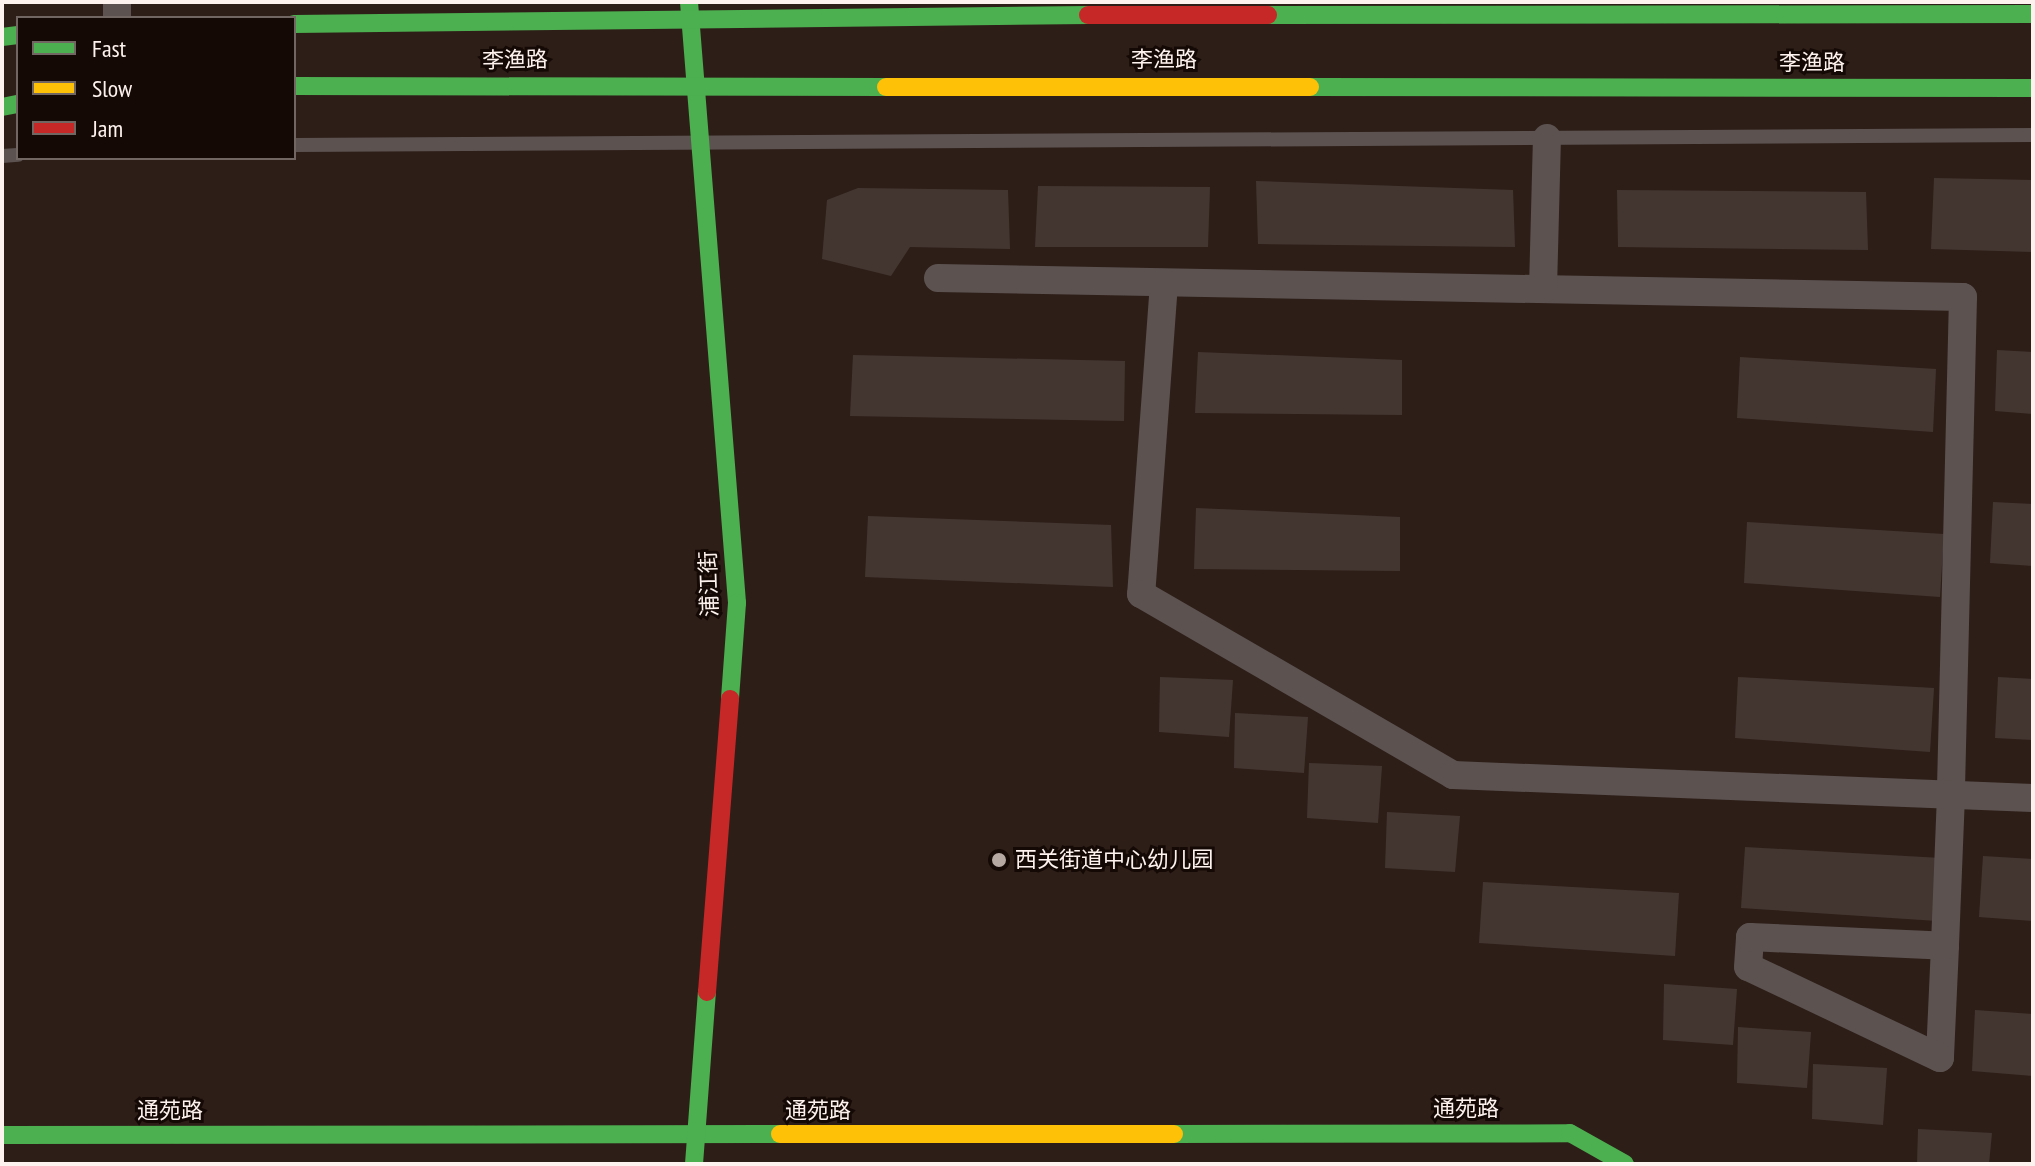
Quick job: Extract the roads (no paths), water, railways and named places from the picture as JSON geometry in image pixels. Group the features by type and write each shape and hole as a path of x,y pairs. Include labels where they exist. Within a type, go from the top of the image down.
{"main road":[{"name":"李渔路","path":"296,24 690,8 2033,14"},
{"name":"浦江街","path":"690,8 699,81 701,143 737,603 694,1164"},
{"name":"李渔路","path":"296,86 699,81 2033,88"},
{"name":"通苑路","path":"2,1135 1570,1133 1625,1164"}],"street":[{"path":"1543,289 1547,138"},
{"path":"938,278 1963,297 1951,795 1945,946 1940,1058 1748,967 1750,937 1945,946"},
{"path":"1164,283 1141,594 1453,775 2033,798"}],"lane":[{"path":"296,145 2033,135"}],"place":[{"name":"西关街道中心幼儿园","path":"999,860"}]}
